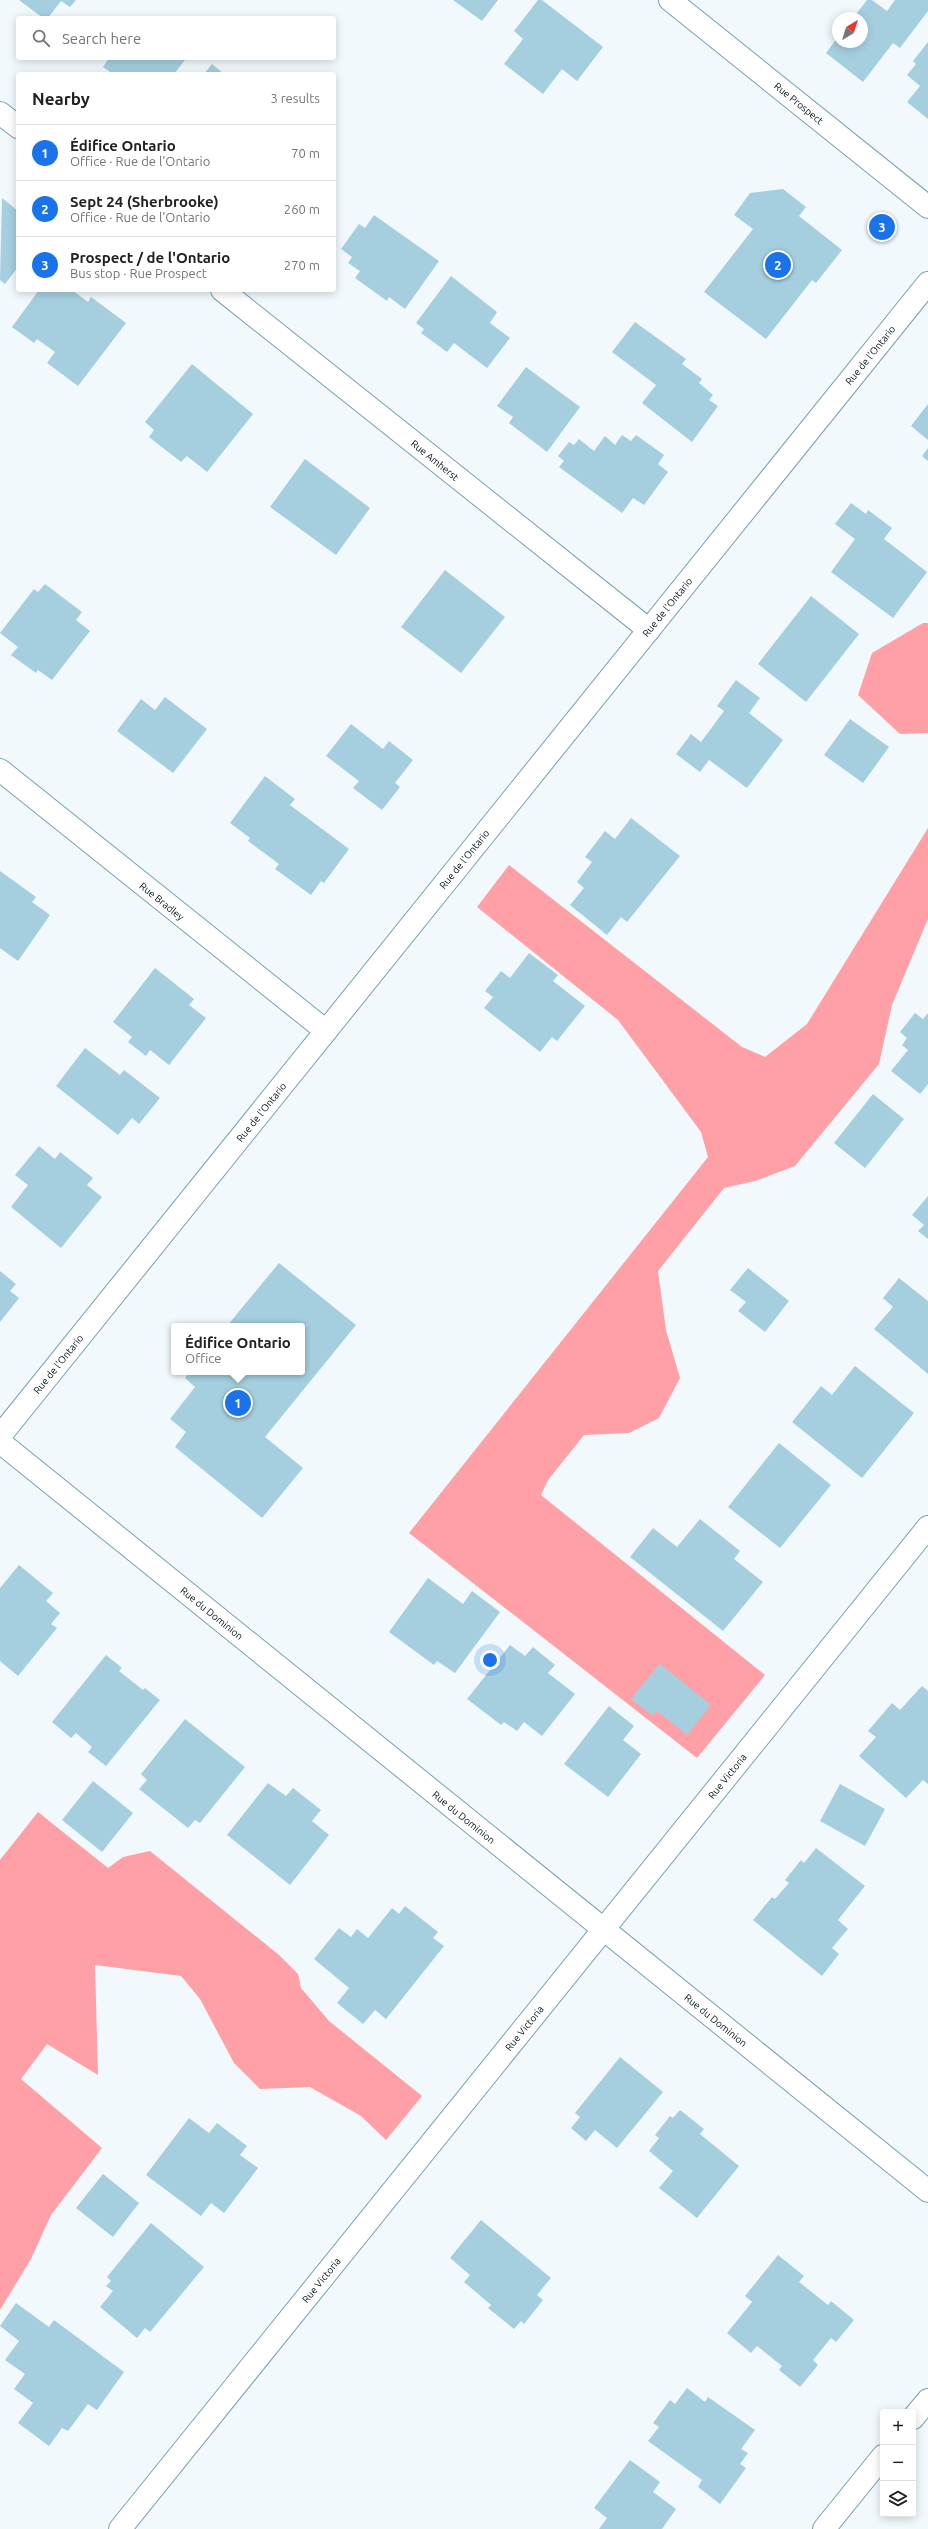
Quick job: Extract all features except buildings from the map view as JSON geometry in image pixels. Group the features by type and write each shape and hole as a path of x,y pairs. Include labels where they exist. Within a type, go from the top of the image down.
{"street":[{"name":"Rue Prospect","path":"670,0 928,207"},
{"path":"0,113 16,125"},
{"name":"Rue de l'Ontario","path":"0,1436 928,283"},
{"name":"Rue Amherst","path":"225,292 649,630"},
{"name":"Rue Bradley","path":"0,770 326,1031"},
{"name":"Rue du Dominion","path":"0,1442 928,2191"},
{"name":"Rue Victoria","path":"120,2529 928,1527"},
{"path":"916,2414 928,2400"},
{"path":"824,2529 880,2460"}],"shaded area":[{"path":"923,623 928,623 928,733 900,734 858,695 872,653"},
{"path":"928,828 928,919 892,1005 879,1064 795,1166 755,1181 724,1188 658,1271 666,1330 680,1378 659,1418 629,1433 584,1435 548,1480 541,1495 765,1675 697,1758 409,1533 708,1157 701,1132 618,1020 477,907 509,865 742,1047 765,1057 807,1024"},
{"path":"38,1812 108,1868 123,1857 150,1851 279,1955 298,1974 301,1988 329,2021 422,2096 386,2140 361,2116 310,2087 260,2089 234,2063 200,1999 181,1976 95,1965 98,2075 47,2044 21,2079 102,2148 51,2215 31,2259 0,2310 0,1860"}],"place":[{"name":"Prospect / de l'Ontario","path":"882,227"},
{"name":"Sept 24 (Sherbrooke)","path":"778,265"},
{"name":"Édifice Ontario","path":"238,1403"}]}
